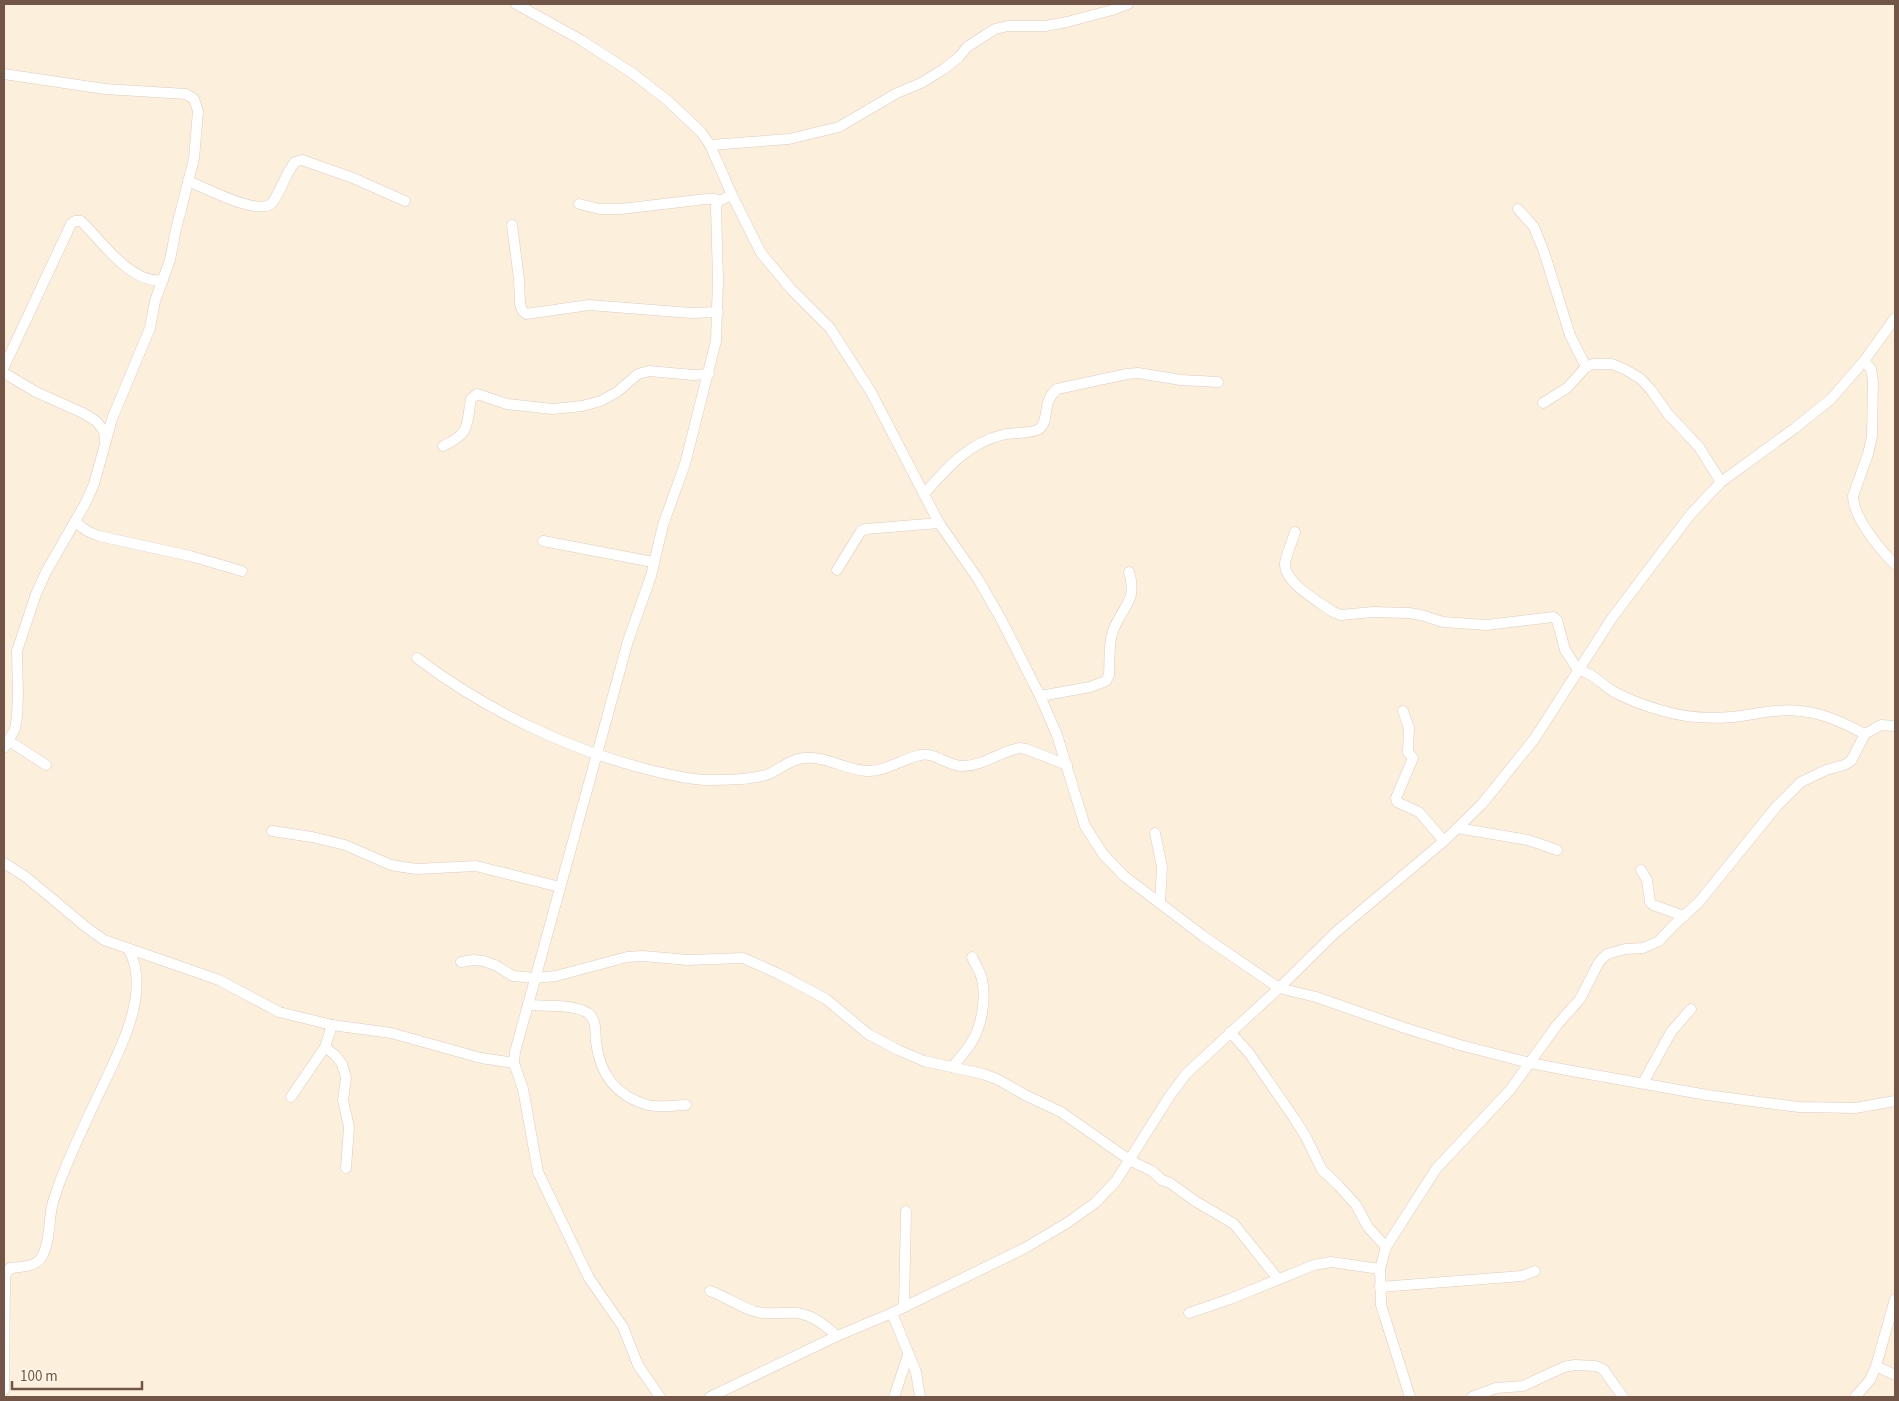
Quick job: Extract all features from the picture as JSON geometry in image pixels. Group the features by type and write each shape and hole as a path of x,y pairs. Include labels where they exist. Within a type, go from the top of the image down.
{"street":[{"path":"516,4 581,40 632,73 674,106 701,132 710,145 761,253 791,289 830,328 870,392 939,523 978,579 1040,696 1067,765 1085,826 1103,854 1124,876 1203,936 1279,988 1316,997 1405,1028 1530,1063 1707,1095 1799,1107 1855,1108 1895,1101"},
{"path":"710,145 789,138 839,127 897,93 921,83 944,69 959,57 967,47 995,29 1008,26 1045,26 1067,22 1128,4"},
{"path":"4,74 105,89 186,94 194,99 198,111 194,159 170,260 155,302 150,328 112,419 94,484 75,522 46,572 36,594 17,651 17,717 15,729 6,744 46,765"},
{"path":"188,181 250,206 264,208 272,203 295,162 302,160 353,178 405,201"},
{"path":"579,204 600,209 621,209 706,199 719,201 732,195"},
{"path":"660,1397 638,1366 623,1327 589,1278 538,1172 523,1089 514,1063 515,1052 628,640 648,584 663,525 685,464 709,374 716,341 718,312 718,261 715,215 719,201"},
{"path":"1518,209 1534,227 1544,252 1570,335 1586,367"},
{"path":"4,367 71,224 76,221 81,222 111,254 144,278 156,281 163,280"},
{"path":"512,225 519,279 520,304 526,314 579,306 691,313 718,312"},
{"path":"710,1397 837,1336 892,1313 1025,1248 1067,1224 1096,1203 1116,1181 1130,1161 1186,1074 1336,932 1444,840 1482,804 1535,738 1612,618 1690,515 1721,482 1831,399 1864,361 1895,318"},
{"path":"1864,361 1871,369 1874,381 1872,436 1868,454 1853,496 1853,503 1856,512 1870,533 1895,564"},
{"path":"1543,403 1567,388 1586,367 1612,364 1641,379 1668,414 1699,446 1721,482"},
{"path":"443,446 457,440 465,432 469,420 471,399 478,394 507,404 553,409 582,406 601,401 617,392 638,374 649,371 693,375 709,374"},
{"path":"4,373 36,392 83,413 96,421 104,431 106,444"},
{"path":"924,494 952,462 974,448 1001,435 1038,430 1043,426 1049,397 1057,389 1127,374 1218,382"},
{"path":"75,522 87,531 99,536 190,556 242,571"},
{"path":"837,570 861,531 939,523"},
{"path":"1295,532 1285,562 1287,575 1293,582 1333,612 1341,615 1373,612 1409,614 1421,615 1443,622 1488,625 1553,617 1557,620 1565,650 1578,670 1592,675 1614,692 1661,710 1696,717 1730,717 1771,711 1800,711 1838,720 1865,734"},
{"path":"543,540 653,562"},
{"path":"1040,696 1090,687 1106,681 1109,675 1112,631 1132,593 1133,586 1129,572"},
{"path":"417,658 437,673 504,713 596,754 646,769 703,780 767,775 794,760 803,758 826,759 850,768 867,771 885,768 910,757 923,755 934,755 961,766 975,765 1020,748 1067,765"},
{"path":"1403,711 1409,728 1408,752 1413,758 1396,798 1397,802 1412,807 1419,812 1444,840"},
{"path":"1410,1397 1381,1305 1380,1269 1386,1247 1436,1169 1510,1090 1557,1025 1580,999 1599,962 1607,954 1652,945 1659,941 1699,902 1776,807 1801,782 1851,761 1865,734 1881,725 1895,726"},
{"path":"1457,828 1528,840 1557,850"},
{"path":"272,831 312,837 345,845 391,865 417,869 476,866 560,887"},
{"path":"1155,832 1162,867 1160,903"},
{"path":"4,863 26,877 104,940 219,980 279,1012 332,1025 391,1033 482,1058 514,1063"},
{"path":"1641,870 1646,880 1650,902 1653,905 1684,916"},
{"path":"4,1390 5,1275 10,1268 36,1263 41,1258 46,1246 53,1202 66,1167 121,1047 132,1016 138,977 135,961 129,950"},
{"path":"461,962 473,960 484,962 495,965 513,976 535,978 576,972 627,956 688,960 743,958 779,974 826,999 868,1034 881,1042 924,1061 983,1074 997,1079 1025,1095 1051,1106 1130,1161 1152,1171 1195,1202 1234,1224 1278,1279"},
{"path":"952,1067 968,1049 977,1034 981,1022 984,993 982,977 972,957"},
{"path":"528,1005 582,1010 590,1015 594,1022 599,1061 612,1086 648,1105 686,1105"},
{"path":"1643,1083 1671,1032 1691,1009"},
{"path":"292,1097 325,1047 332,1025"},
{"path":"1230,1032 1249,1053 1294,1118 1306,1137 1322,1170 1356,1205 1368,1227 1386,1247"},
{"path":"325,1047 342,1064 346,1078 343,1100 349,1127 346,1168"},
{"path":"904,1307 906,1211"},
{"path":"1189,1313 1230,1299 1314,1265 1331,1262 1380,1269"},
{"path":"1380,1287 1522,1276 1535,1271"},
{"path":"710,1291 756,1312 771,1314 797,1313 811,1316 837,1336"},
{"path":"1855,1397 1870,1380 1876,1366 1895,1299"},
{"path":"892,1313 916,1372 920,1397"},
{"path":"894,1397 908,1355"},
{"path":"1472,1397 1496,1388 1523,1386 1564,1366 1575,1365 1596,1366 1604,1369 1623,1397"},
{"path":"1876,1366 1895,1375"}]}
